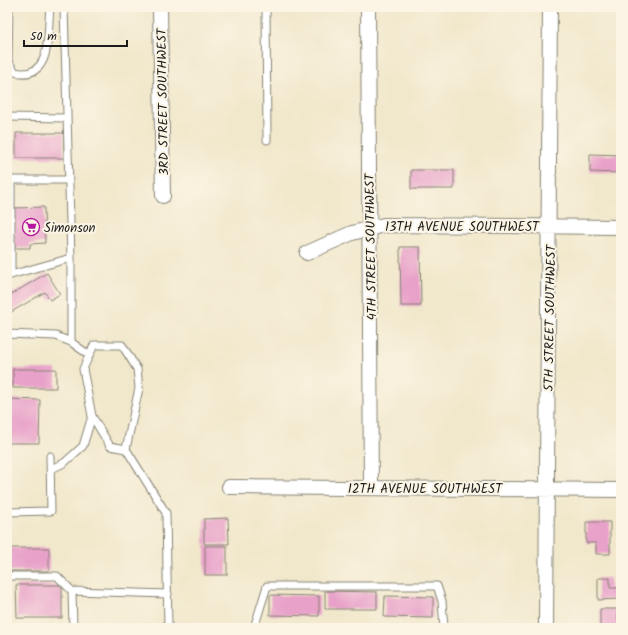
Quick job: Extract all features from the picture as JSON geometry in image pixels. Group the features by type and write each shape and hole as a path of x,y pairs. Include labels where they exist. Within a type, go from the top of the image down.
{"street":[{"name":"3RD STREET SOUTHWEST","path":"160,7 163,196"},
{"name":"4TH STREET SOUTHWEST","path":"368,7 371,488"},
{"name":"5TH STREET SOUTHWEST","path":"546,628 550,225 550,7"},
{"name":"13TH AVENUE SOUTHWEST","path":"307,253 352,233 384,225 550,225 621,227"},
{"name":"12TH AVENUE SOUTHWEST","path":"229,487 547,488 621,490"}],"lane":[{"path":"9,7 8,61 15,72 26,75 38,70 45,60 50,7"},
{"path":"64,7 71,342"},
{"path":"266,7 266,140"},
{"path":"7,117 66,118"},
{"path":"68,180 9,180 9,275 70,258"},
{"path":"7,334 56,336 71,342 89,355"},
{"path":"126,449 110,446 92,416 83,369 94,345 122,345 137,369 139,388 126,449 166,513 168,628"},
{"path":"51,469 64,463 83,446 92,416"},
{"path":"7,512 51,511 50,456"},
{"path":"7,576 57,576 72,591 168,594"},
{"path":"254,628 267,586 437,586 442,600 444,628"},
{"path":"72,591 73,628"}],"building":[{"path":"16,133 64,133 64,158 16,158"},
{"path":"590,154 621,155 621,173 590,172"},
{"path":"411,170 454,170 454,189 411,189"},
{"path":"44,207 45,243 30,244 30,248 14,248 14,208"},
{"path":"400,247 420,247 421,306 401,306"},
{"path":"47,273 60,294 50,300 45,292 8,314 7,297"},
{"path":"13,369 56,369 56,388 13,388"},
{"path":"7,399 40,400 39,443 9,443 9,446 7,446"},
{"path":"228,518 229,544 204,544 204,519"},
{"path":"586,522 610,522 610,554 596,554 596,543 586,543"},
{"path":"205,546 227,546 227,575 205,575"},
{"path":"8,548 49,548 49,571 9,571"},
{"path":"598,578 610,578 610,588 620,588 620,599 598,600"},
{"path":"16,585 62,585 62,618 17,618"},
{"path":"325,591 377,592 377,609 325,609"},
{"path":"270,595 319,596 319,616 270,615"},
{"path":"385,596 433,597 433,618 384,617"},
{"path":"600,609 617,609 618,622 621,622 621,628 600,628"}],"place":[{"name":"Simonson","path":"31,227"}]}
